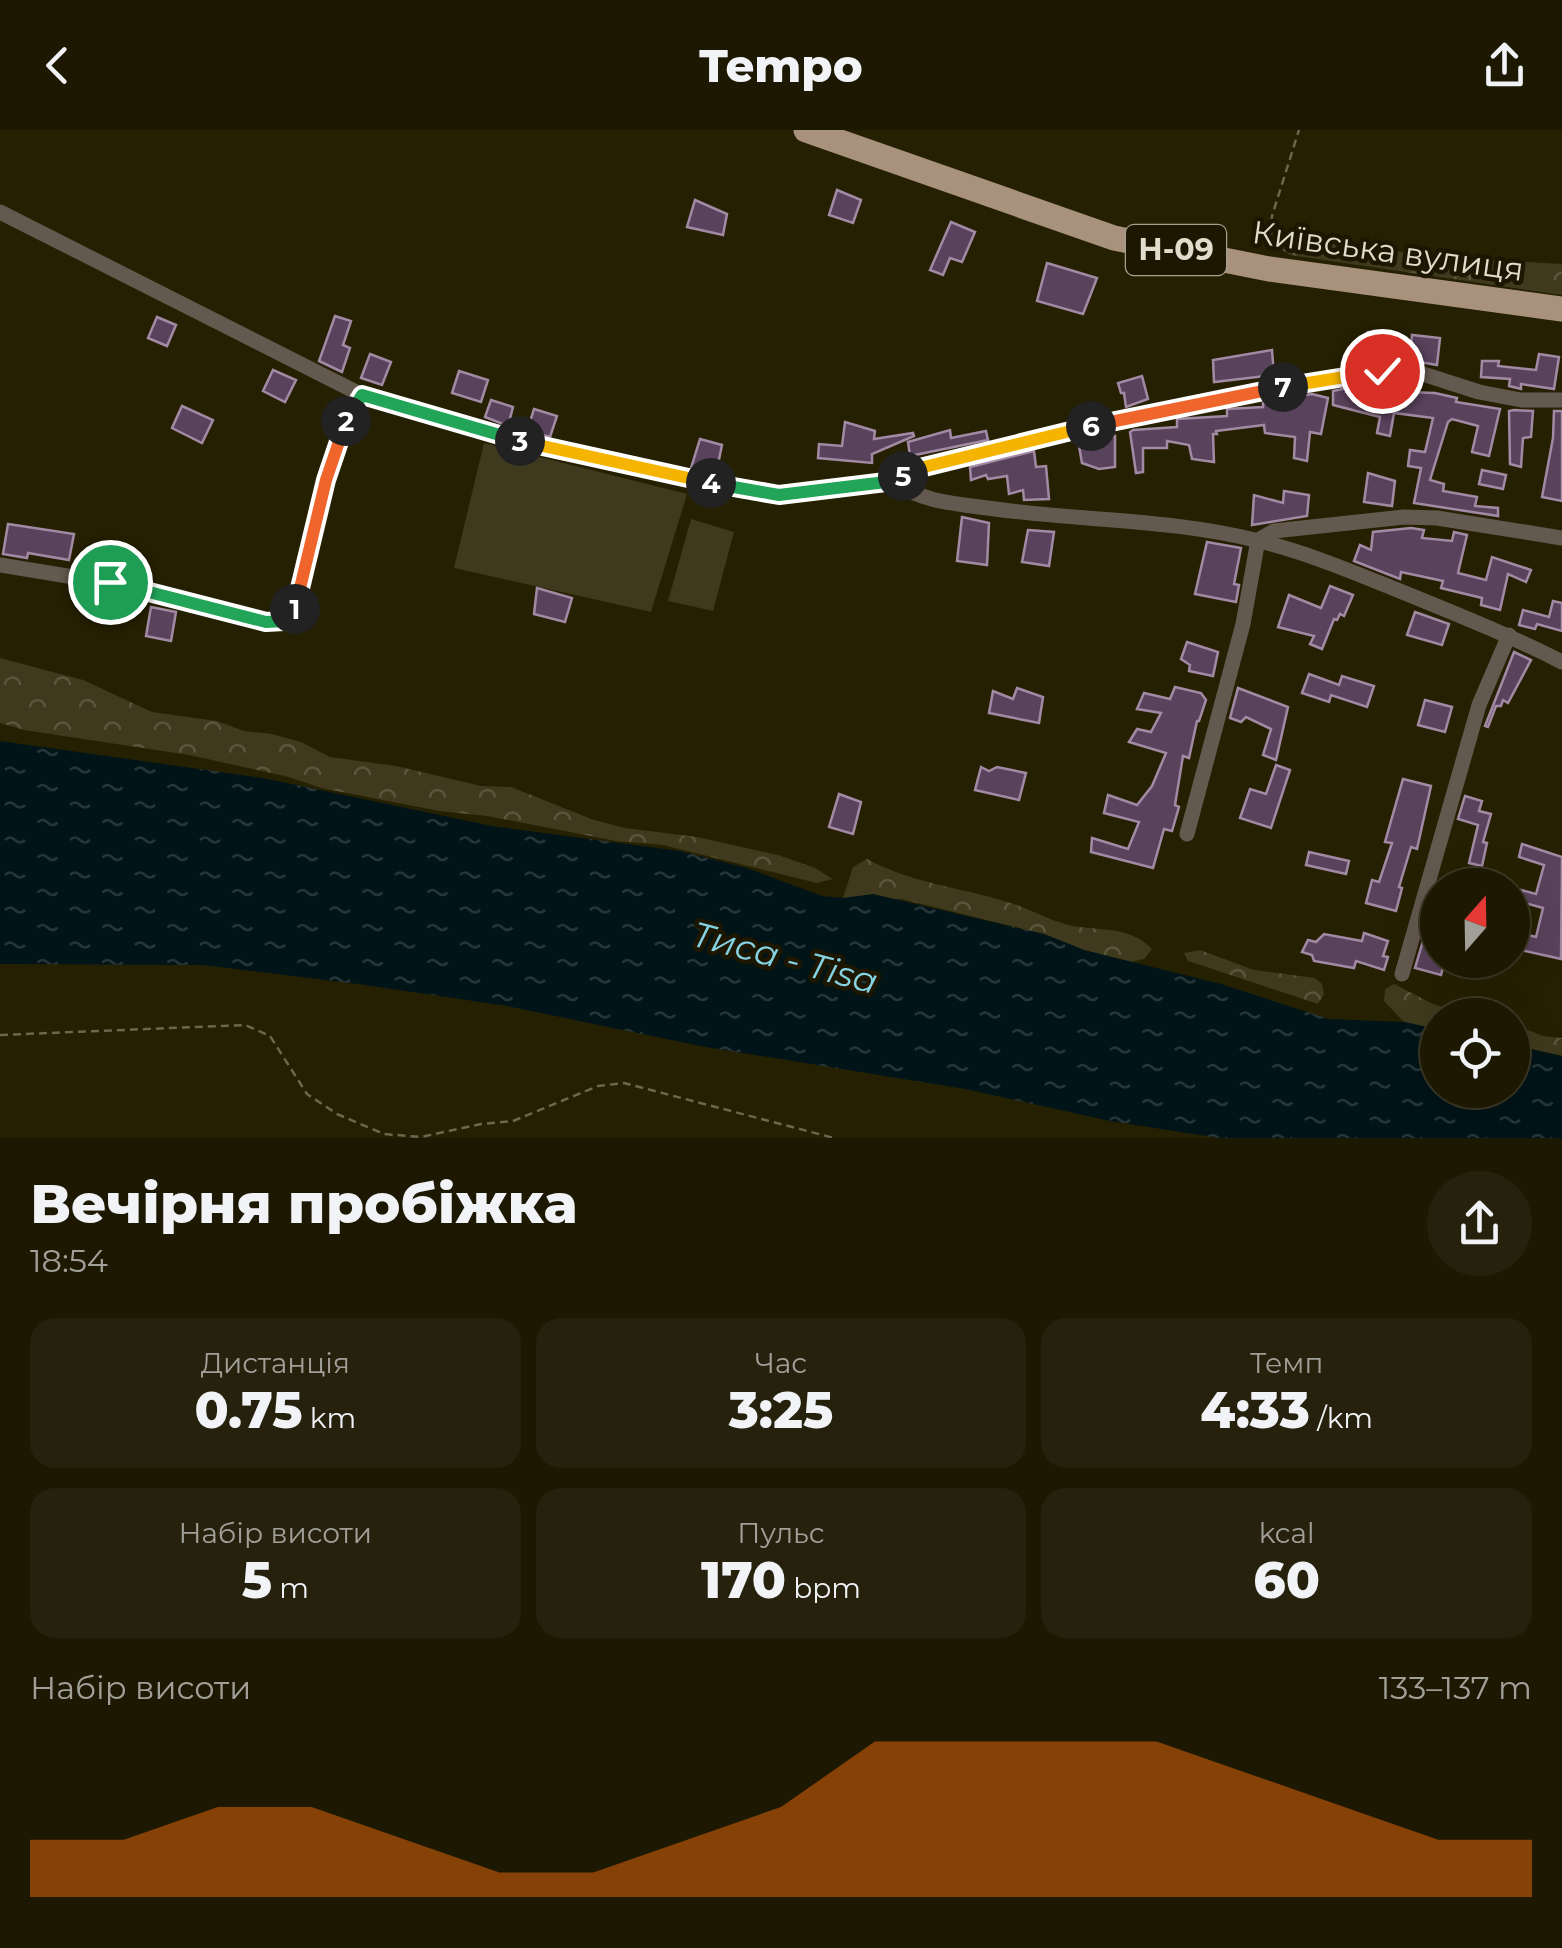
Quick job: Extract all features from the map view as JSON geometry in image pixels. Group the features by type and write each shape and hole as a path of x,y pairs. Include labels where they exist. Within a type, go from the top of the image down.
{"main road":[{"name":"Київська вулиця","path":"806,130 1114,238 1268,269 1562,309"}],"street":[{"path":"0,212 362,395 538,446 742,491 779,495 894,481 920,468 1097,424 1382,371 1423,374 1479,392 1521,400 1562,400"},
{"path":"0,565 110,582 266,622 284,621 294,613 326,480 347,417 362,395"},
{"path":"894,481 911,494 952,503 1060,518 1188,528 1258,540 1326,562 1509,635 1562,662"},
{"path":"1258,540 1274,531 1404,516 1562,538"},
{"path":"1188,834 1243,624 1258,540"},
{"path":"1402,974 1479,706 1509,635"}],"path":[{"path":"1268,269 1272,216 1300,130"},
{"path":"0,1035 245,1025 270,1036 307,1094 337,1114 384,1134 421,1137 513,1121 598,1086 624,1083 834,1138"}],"green space":[{"path":"1282,234 1429,256 1562,264 1562,295 1290,255 1276,246"},
{"path":"484,443 687,494 651,612 454,568"},
{"path":"691,519 734,532 713,611 668,601"},
{"path":"0,658 83,680 152,712 272,734 301,742 330,757 396,766 481,786 511,787 594,820 778,855 833,879 817,883 663,845 616,841 487,816 439,811 321,788 189,755 24,730 0,723"},
{"path":"867,859 900,874 1007,902 1065,924 1125,933 1152,949 1144,959 1130,962 1044,934 901,899 843,898 853,867"},
{"path":"1200,950 1254,970 1315,978 1322,984 1324,994 1318,1004 1188,961 1184,953"},
{"path":"1394,984 1421,998 1420,1025 1404,1022 1384,1001 1385,989"},
{"path":"1530,1031 1562,1038 1562,1056 1530,1049"}],"water":[{"name":"Тиса - Tisa","path":"0,741 263,778 492,826 680,851 747,868 822,896 873,894 1044,934 1084,950 1221,984 1329,1019 1420,1025 1420,1108 1530,1108 1530,1049 1562,1056 1562,1138 1219,1138 1110,1121 965,1089 700,1046 507,1006 358,984 203,965 0,964"}],"building":[{"path":"837,190 861,200 853,223 829,215"},
{"path":"695,200 727,214 723,235 687,227"},
{"path":"951,222 975,232 962,262 950,258 943,275 930,270"},
{"path":"1047,263 1097,278 1083,314 1037,301"},
{"path":"335,316 351,321 343,345 350,348 342,372 319,361"},
{"path":"157,317 176,325 167,346 148,338"},
{"path":"1368,332 1391,332 1392,341 1411,345 1412,335 1440,338 1437,365 1391,357 1366,362"},
{"path":"1272,350 1274,375 1214,382 1213,360"},
{"path":"370,354 391,362 382,385 361,378"},
{"path":"1539,354 1559,357 1554,389 1521,384 1521,389 1509,386 1510,379 1481,377 1482,361 1536,370"},
{"path":"273,370 296,380 285,402 263,391"},
{"path":"459,371 488,380 481,402 452,393"},
{"path":"1142,376 1148,399 1126,407 1118,383"},
{"path":"1348,388 1346,392 1382,397 1383,391 1435,393 1457,398 1456,402 1500,409 1489,456 1472,452 1478,426 1452,419 1448,422 1430,480 1444,484 1443,491 1477,497 1475,506 1498,508 1498,516 1414,503 1421,468 1408,466 1410,450 1425,452 1433,418 1394,413 1390,436 1377,433 1380,417 1333,405 1333,391"},
{"path":"1299,396 1328,398 1321,434 1310,432 1307,461 1294,458 1295,437 1265,433 1264,425 1216,431 1214,462 1192,459 1189,445 1167,441 1167,448 1143,448 1143,472 1136,473 1130,432 1133,430 1177,427 1177,419 1227,416 1227,409 1263,407 1263,403 1298,404"},
{"path":"491,400 513,407 508,426 485,417"},
{"path":"182,406 213,420 202,443 172,428"},
{"path":"534,409 557,416 550,437 527,431"},
{"path":"1509,411 1533,411 1531,437 1523,438 1521,467 1510,464"},
{"path":"1554,411 1562,411 1562,501 1542,497"},
{"path":"845,422 875,431 874,439 913,433 914,436 872,454 872,463 818,458 819,444 842,446"},
{"path":"950,430 951,438 986,431 988,440 910,456 908,442"},
{"path":"1115,436 1115,467 1099,469 1082,463 1078,440"},
{"path":"700,439 722,445 717,469 691,468"},
{"path":"1034,451 1036,467 1046,466 1049,499 1024,500 1023,490 1009,494 1007,476 988,479 986,475 971,480 970,467"},
{"path":"1482,470 1506,475 1503,489 1479,484"},
{"path":"1368,473 1395,481 1392,506 1364,502"},
{"path":"1284,491 1309,495 1307,516 1252,525 1254,495 1283,503"},
{"path":"962,517 989,523 987,565 957,561"},
{"path":"8,524 74,534 69,560 28,553 27,558 3,554"},
{"path":"1028,530 1054,532 1049,566 1022,562"},
{"path":"1424,530 1422,538 1452,541 1454,532 1467,535 1458,573 1486,580 1492,557 1531,570 1526,582 1508,574 1500,610 1481,605 1482,598 1441,588 1443,581 1401,572 1400,579 1354,561 1360,545 1371,550 1373,532"},
{"path":"1207,542 1241,548 1234,584 1239,585 1236,602 1195,594"},
{"path":"1330,586 1353,595 1344,616 1340,614 1334,619 1322,649 1310,644 1314,636 1278,627 1289,595 1321,608"},
{"path":"537,588 572,598 565,622 534,614"},
{"path":"1553,601 1562,603 1562,631 1537,624 1535,629 1519,625 1523,610 1549,617"},
{"path":"151,607 176,612 171,641 146,636"},
{"path":"1415,612 1449,624 1442,645 1407,635"},
{"path":"1187,642 1218,652 1213,676 1189,671 1190,665 1181,659"},
{"path":"1514,652 1531,660 1508,703 1503,700 1501,706 1496,706 1488,727 1485,726"},
{"path":"1309,674 1339,685 1342,676 1374,686 1367,707 1331,695 1329,702 1302,693"},
{"path":"1175,687 1201,693 1206,700 1189,758 1183,756 1175,805 1179,807 1172,831 1164,829 1153,868 1091,852 1092,838 1128,849 1139,822 1104,813 1108,795 1137,805 1152,786 1166,753 1129,742 1137,729 1151,732 1161,713 1137,709 1144,693 1170,699"},
{"path":"1017,688 1043,697 1039,723 989,713 993,691 1013,699"},
{"path":"1238,688 1288,707 1276,760 1263,755 1271,729 1246,717 1241,722 1230,718"},
{"path":"1425,700 1452,707 1445,732 1418,725"},
{"path":"1276,765 1290,770 1271,828 1240,818 1250,789 1266,794"},
{"path":"981,767 1026,773 1019,800 975,790"},
{"path":"1403,779 1431,786 1417,849 1411,847 1399,887 1402,888 1396,911 1366,903 1372,880 1379,882 1392,843 1385,842"},
{"path":"839,794 861,802 853,834 829,827"},
{"path":"1465,796 1482,801 1479,811 1491,814 1483,842 1487,843 1482,866 1469,863 1478,825 1458,819"},
{"path":"1522,844 1562,857 1561,959 1530,952 1530,936 1536,937 1543,908 1530,904 1530,892 1536,894 1544,865 1519,857"},
{"path":"1309,852 1349,861 1346,874 1306,865"},
{"path":"1364,933 1388,941 1384,970 1356,961 1354,968 1314,961 1312,955 1302,952 1308,940 1316,942 1324,934 1362,941"}],"route":[{"path":"110,582 266,622 284,621 294,613 326,480 347,417 362,395 538,446 742,491 779,495 894,481 920,468 1097,424 1382,371"}]}
